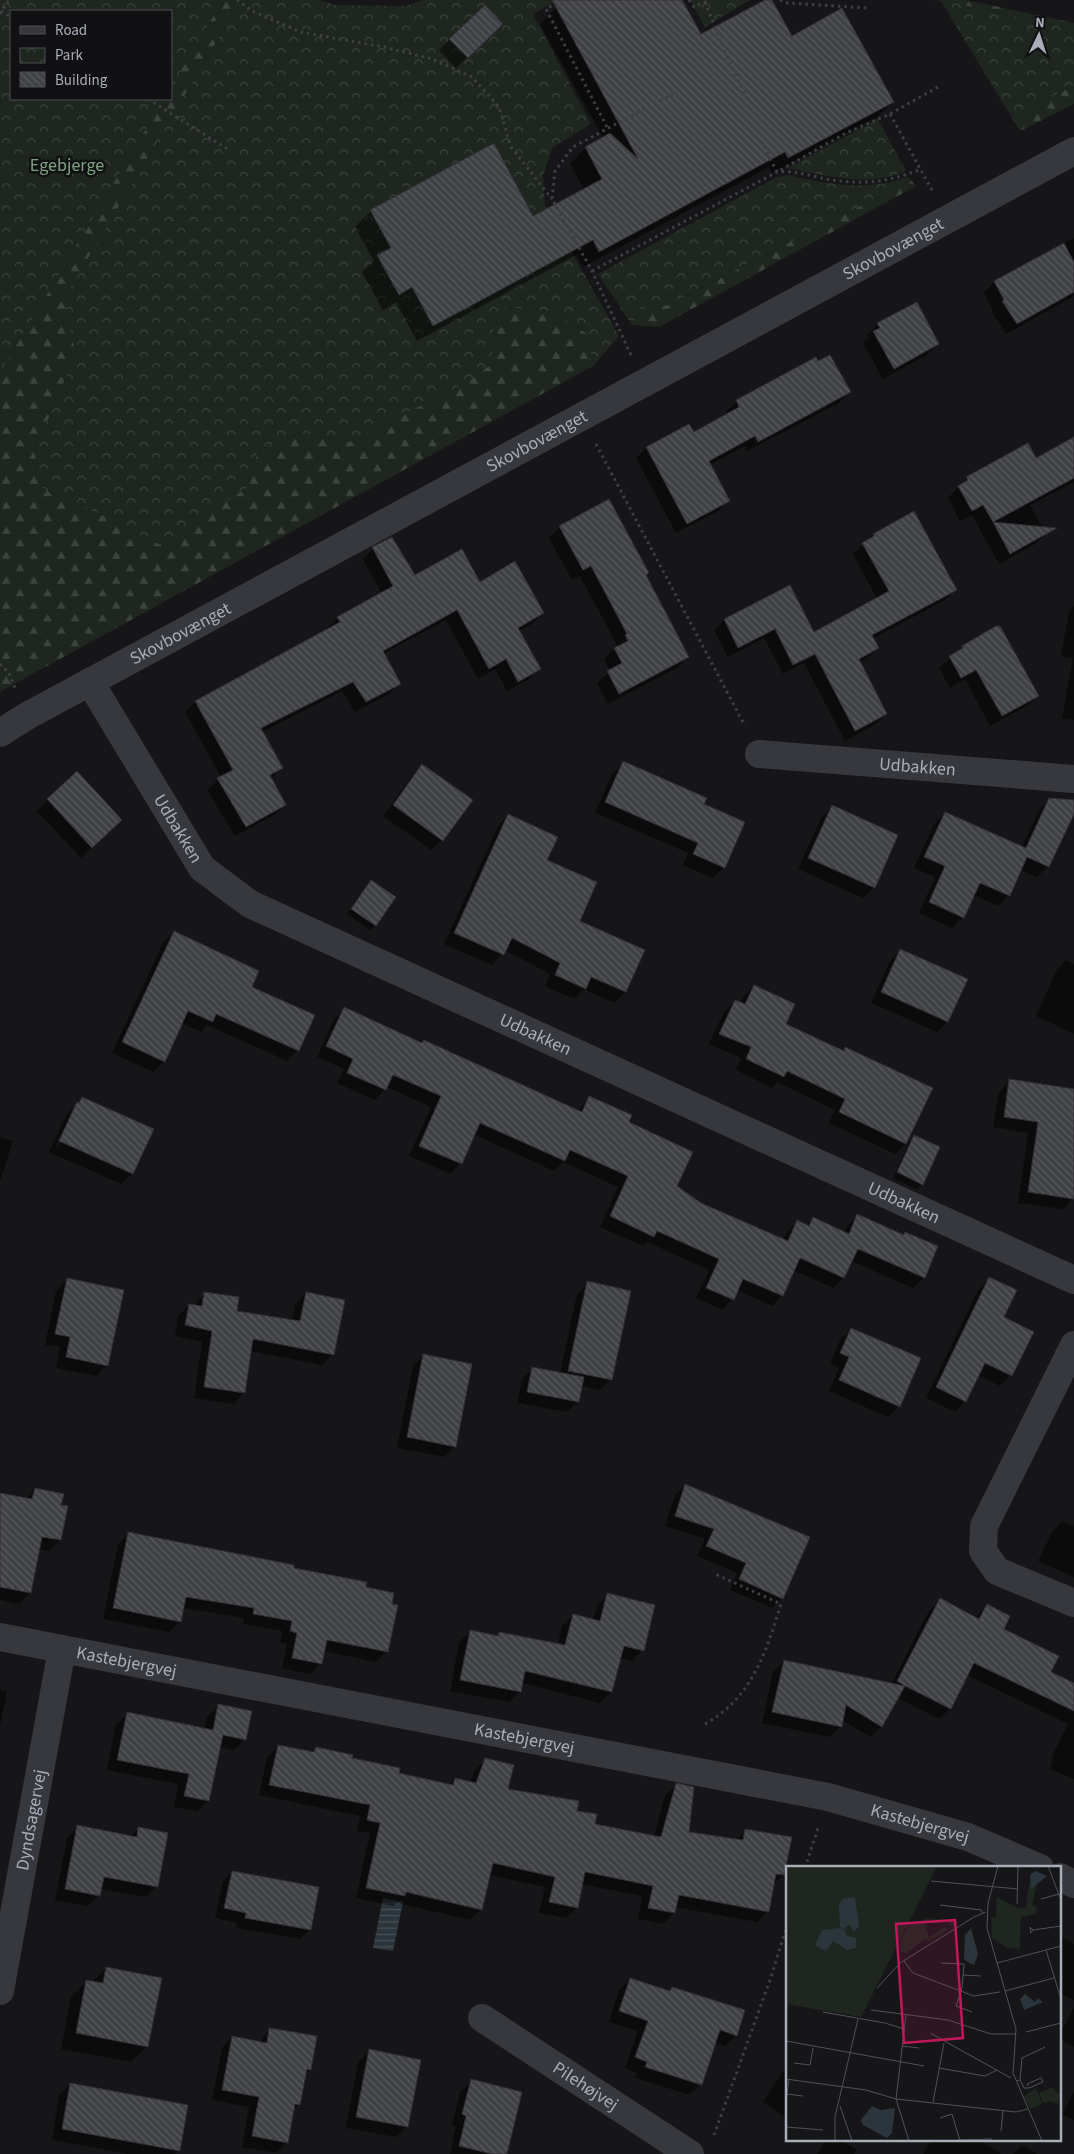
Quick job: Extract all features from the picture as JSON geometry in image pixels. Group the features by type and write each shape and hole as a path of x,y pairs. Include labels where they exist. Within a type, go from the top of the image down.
{"street":[{"name":"Skovbovænget","path":"0,733 90,682 1074,151"},
{"name":"Udbakken","path":"90,682 202,868 250,904 1074,1280"},
{"name":"Udbakken","path":"759,754 1074,779"},
{"path":"1074,1345 984,1526 983,1551 997,1571 1074,1603"},
{"name":"Kastebjergvej","path":"0,1637 828,1797 968,1837 1035,1866"},
{"name":"Dyndsagervej","path":"0,1991 7,1914 62,1650"},
{"path":"1062,1878 1074,1884"},
{"name":"Pilehøjvej","path":"482,2018 690,2154"}],"path":[{"path":"1,12 9,0"},
{"path":"237,0 252,10 301,32 384,47 432,59 472,77 499,107 511,147 552,199 592,271 644,383"},
{"path":"563,0 546,9 608,129"},
{"path":"689,0 694,7 710,0"},
{"path":"780,0 788,4 867,8"},
{"path":"705,2 729,62 749,102"},
{"path":"592,271 778,172 846,133 890,114 940,86"},
{"path":"552,199 555,172 573,147 678,91"},
{"path":"150,100 229,150"},
{"path":"890,114 922,169 946,220"},
{"path":"761,141 778,172"},
{"path":"778,172 786,171 831,180 866,183 892,180 922,169"},
{"path":"582,417 759,754"},
{"path":"705,1724 723,1714 757,1672 781,1604 713,1573"},
{"path":"806,1866 819,1824"},
{"path":"714,2136 770,1980 786,1929"}],"green space":[{"path":"0,0 241,0 65,298 76,354 34,452 43,489 102,515 247,488 258,450 301,433 349,442 492,364 494,324 505,307 554,312 588,334 593,366 0,692"},
{"name":"Egebjerge","path":"0,0 223,0 172,85 172,10 10,10 10,100 163,100 0,373"},
{"path":"241,0 320,0 334,5 405,6 423,0 559,0 533,14 591,124 552,148 543,176 545,205 619,336 593,366 588,333 554,312 505,307 494,324 492,364 460,386 349,442 301,433 258,450 247,488 159,545 102,515 43,489 34,452 76,354 64,299"},
{"path":"690,0 750,0 705,27"},
{"path":"930,0 940,0 1074,29 1074,85 1012,118 941,1"},
{"path":"940,0 966,0 1074,23 1074,29"},
{"path":"1074,85 1074,104 1020,131 1012,118"},
{"path":"878,119 906,171 892,176 862,180 832,177 788,168"},
{"path":"787,175 848,185 893,182 908,177 911,180 668,305 641,308 632,325 598,274 775,178"},
{"path":"911,180 916,186 659,327 632,325 641,308 668,305"}],"shaded area":[{"path":"383,1898 403,1902 393,1951 373,1948"}],"building":[{"path":"552,0 682,0 701,34 765,0 772,0 792,36 842,8 894,102 788,158 785,152 599,252 593,240 433,326 412,287 399,295 377,255 391,248 370,210 494,143 533,216 602,179 585,147 610,133 638,159"},
{"path":"485,5 503,24 468,58 449,39"},
{"path":"1064,243 1074,262 1074,292 1017,324 1002,301 1004,300 994,281"},
{"path":"917,302 939,344 894,369 873,331 880,328 877,323"},
{"path":"830,355 851,392 758,442 755,436 709,461 730,501 687,524 646,447 689,424 694,432 739,407 736,400 816,357 818,361"},
{"path":"1074,437 1074,478 993,522 983,505 972,511 958,486 968,480 966,477 1028,443 1036,458"},
{"path":"609,499 649,573 646,575 689,657 619,694 607,671 622,663 614,648 628,641 625,635 627,634 591,566 583,570 559,526"},
{"path":"914,511 957,590 872,635 879,648 859,659 887,714 855,731 815,654 793,665 775,629 738,648 724,619 790,585 814,632 889,591 862,543 874,536 873,534"},
{"path":"993,522 1057,528 1010,554"},
{"path":"392,537 415,575 462,549 480,582 515,561 544,613 518,628 541,669 518,682 506,659 489,669 457,610 383,651 401,684 366,702 353,682 261,728 283,768 270,775 286,805 246,827 217,778 233,770 195,701 340,622 337,617 393,586 372,547"},
{"path":"996,626 1000,626 1039,696 1002,716 976,670 961,678 949,656"},
{"path":"623,761 707,798 704,804 745,822 725,868 693,854 698,843 605,802"},
{"path":"422,764 473,800 443,841 393,805"},
{"path":"77,771 122,820 92,848 47,799"},
{"path":"1049,798 1074,800 1074,814 1049,867 1027,857 1010,896 980,883 964,918 929,902 945,866 924,857 945,812 1026,848"},
{"path":"832,805 898,835 875,888 808,858"},
{"path":"508,814 558,837 547,860 597,882 580,921 645,950 626,992 591,977 586,989 555,975 560,963 512,938 504,955 454,933"},
{"path":"371,880 396,897 376,926 351,909"},
{"path":"174,931 259,971 252,987 315,1015 299,1051 216,1014 213,1022 188,1011 165,1062 122,1042"},
{"path":"900,949 968,979 948,1022 881,992"},
{"path":"754,985 795,1004 786,1024 844,1051 845,1047 933,1088 906,1144 839,1112 845,1099 787,1071 784,1077 746,1059 751,1047 719,1034 735,1000 745,1004"},
{"path":"344,1007 422,1043 424,1040 582,1112 589,1096 632,1115 629,1122 693,1152 677,1186 701,1203 788,1241 797,1220 809,1226 813,1217 849,1234 857,1214 904,1235 905,1232 938,1246 925,1278 858,1249 844,1278 800,1258 783,1296 743,1279 734,1300 706,1288 719,1259 657,1231 654,1237 610,1216 628,1176 570,1150 565,1161 480,1123 462,1164 419,1146 441,1096 393,1075 386,1090 347,1073 353,1059 326,1046"},
{"path":"1009,1079 1074,1089 1074,1199 1028,1192 1038,1122 1004,1117"},
{"path":"82,1097 154,1129 133,1174 59,1141 77,1102 79,1103"},
{"path":"914,1135 940,1147 923,1185 897,1172"},
{"path":"989,1277 1017,1290 1004,1317 1034,1332 1012,1376 985,1363 966,1402 936,1387"},
{"path":"67,1278 124,1290 108,1366 66,1357 70,1337 55,1334"},
{"path":"587,1281 631,1291 612,1380 568,1371"},
{"path":"204,1292 239,1297 237,1311 300,1321 306,1292 345,1300 334,1355 253,1339 245,1393 204,1387 212,1331 185,1325 189,1304 202,1306"},
{"path":"851,1328 921,1358 900,1407 839,1380 849,1357 840,1353"},
{"path":"423,1354 472,1364 456,1447 407,1437"},
{"path":"532,1367 584,1377 579,1402 527,1392"},
{"path":"685,1484 810,1537 783,1599 739,1579 746,1563 706,1546 714,1529 675,1516"},
{"path":"35,1488 64,1494 61,1505 68,1506 61,1540 42,1537 31,1593 0,1587 0,1493 32,1499"},
{"path":"128,1532 294,1565 294,1568 367,1582 366,1587 394,1593 392,1604 398,1605 388,1652 327,1640 322,1664 292,1658 297,1633 290,1631 292,1621 253,1614 254,1608 186,1597 181,1622 113,1608"},
{"path":"607,1593 655,1605 644,1651 624,1646 612,1692 525,1671 521,1692 460,1680 470,1630 498,1636 499,1632 565,1645 573,1614 600,1621"},
{"path":"940,1598 979,1619 987,1604 1010,1616 1004,1629 1059,1656 1051,1672 1074,1683 1074,1711 974,1663 951,1709 897,1681"},
{"path":"784,1660 905,1686 882,1727 846,1705 842,1727 772,1712"},
{"path":"218,1704 252,1711 246,1740 223,1735 209,1801 184,1796 189,1774 117,1760 127,1712 213,1730"},
{"path":"278,1745 314,1752 316,1747 353,1755 352,1758 400,1768 399,1773 453,1785 455,1778 476,1783 485,1758 514,1765 508,1789 579,1801 577,1811 597,1814 595,1824 661,1837 676,1783 694,1787 689,1832 743,1840 745,1829 792,1837 784,1875 776,1874 769,1912 679,1895 675,1913 648,1908 653,1886 585,1872 578,1908 549,1902 555,1877 493,1863 482,1910 406,1892 405,1896 366,1888 380,1823 367,1820 370,1805 269,1785"},
{"path":"77,1825 137,1837 138,1827 168,1833 158,1887 104,1877 100,1896 65,1889"},
{"path":"232,1871 319,1887 311,1930 245,1918 246,1913 224,1908"},
{"path":"106,1967 162,1978 148,2047 76,2033 86,1980 103,1983"},
{"path":"630,1978 670,1991 672,1987 745,2010 737,2036 720,2030 702,2085 645,2067 647,2062 635,2057 648,2021 619,2011"},
{"path":"269,2028 317,2036 311,2070 307,2069 300,2105 295,2104 288,2143 252,2136 259,2097 222,2090 232,2036 267,2043"},
{"path":"369,2049 421,2060 408,2127 356,2117"},
{"path":"471,2079 522,2092 507,2154 492,2154 459,2146 466,2116 462,2114"},
{"path":"70,2083 188,2105 180,2151 62,2129"}]}
